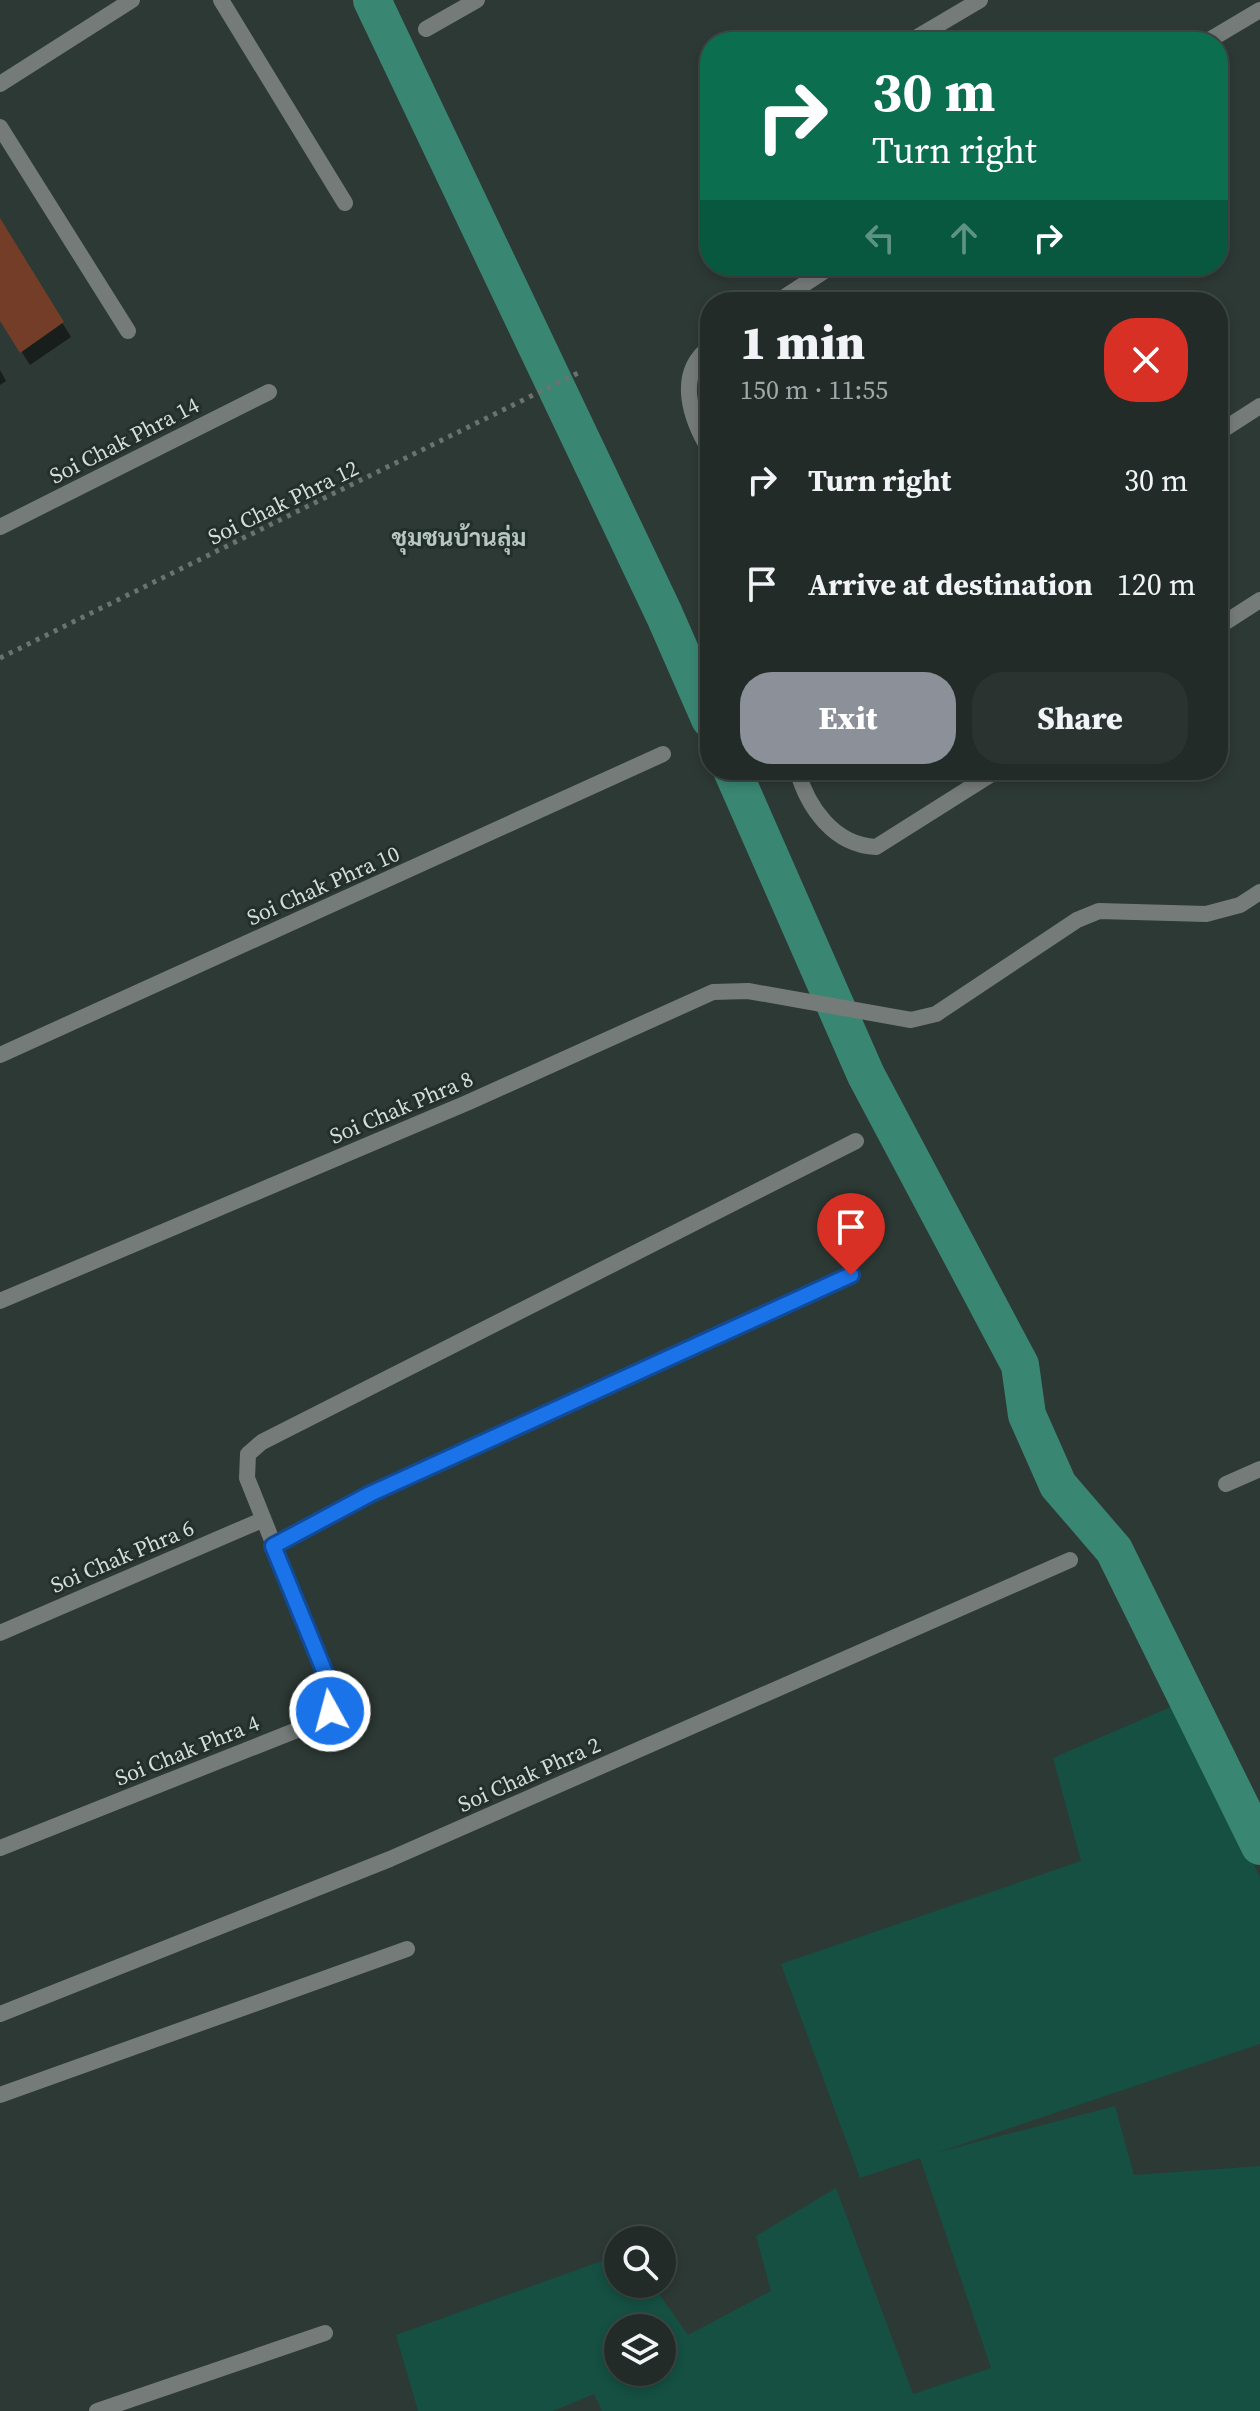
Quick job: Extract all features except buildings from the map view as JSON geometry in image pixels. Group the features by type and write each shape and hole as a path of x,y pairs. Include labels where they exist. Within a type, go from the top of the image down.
{"street":[{"path":"0,84 132,0"},
{"path":"221,0 345,203"},
{"path":"426,29 477,0"},
{"path":"926,32 980,0"},
{"path":"1223,32 1260,10"},
{"path":"0,127 128,331"},
{"path":"792,292 817,276"},
{"path":"700,356 692,371 688,399 700,434"},
{"name":"Soi Chak Phra 14","path":"0,527 269,392"},
{"path":"1228,427 1260,406"},
{"path":"1228,621 1260,600"},
{"name":"Soi Chak Phra 10","path":"0,1055 663,754"},
{"path":"802,780 821,819 841,838 859,846 876,847 982,780"},
{"name":"Soi Chak Phra 8","path":"0,1301 469,1102 713,992 748,991 911,1020 936,1014 1077,920 1099,911 1206,914 1240,905 1260,892"},
{"name":"Soi Chak Phra 4","path":"0,1848 322,1720 330,1711 330,1685 247,1478 245,1465 248,1454 262,1442 856,1141"},
{"path":"273,1546 370,1494 851,1275"},
{"path":"1226,1484 1260,1469"},
{"name":"Soi Chak Phra 6","path":"0,1633 262,1520"},
{"name":"Soi Chak Phra 2","path":"0,2014 390,1859 1070,1560"},
{"path":"0,2095 407,1949"},
{"path":"97,2411 325,2333"}],"path":[{"name":"Soi Chak Phra 12","path":"0,658 580,372"}],"green space":[{"path":"1175,1705 1260,1877 1260,2044 939,2152 1115,2106 1134,2175 1260,2166 1260,2411 602,2411 594,2394 553,2411 418,2411 396,2335 604,2260 604,2298 662,2298 673,2314 604,2314 604,2386 676,2386 676,2318 688,2335 771,2291 756,2236 836,2188 913,2394 991,2368 920,2158 860,2178 781,1964 1081,1861 1053,1758"}],"waterway":[{"path":"372,0 664,614 700,696"},
{"path":"736,780 866,1075 1020,1365 1027,1415 1058,1485 1114,1550 1260,1846"}],"district":[{"name":"ชุมชนบ้านลุ่ม","path":"459,537"}],"route":[{"path":"330,1711 330,1685 273,1546 370,1494 851,1275"}]}
